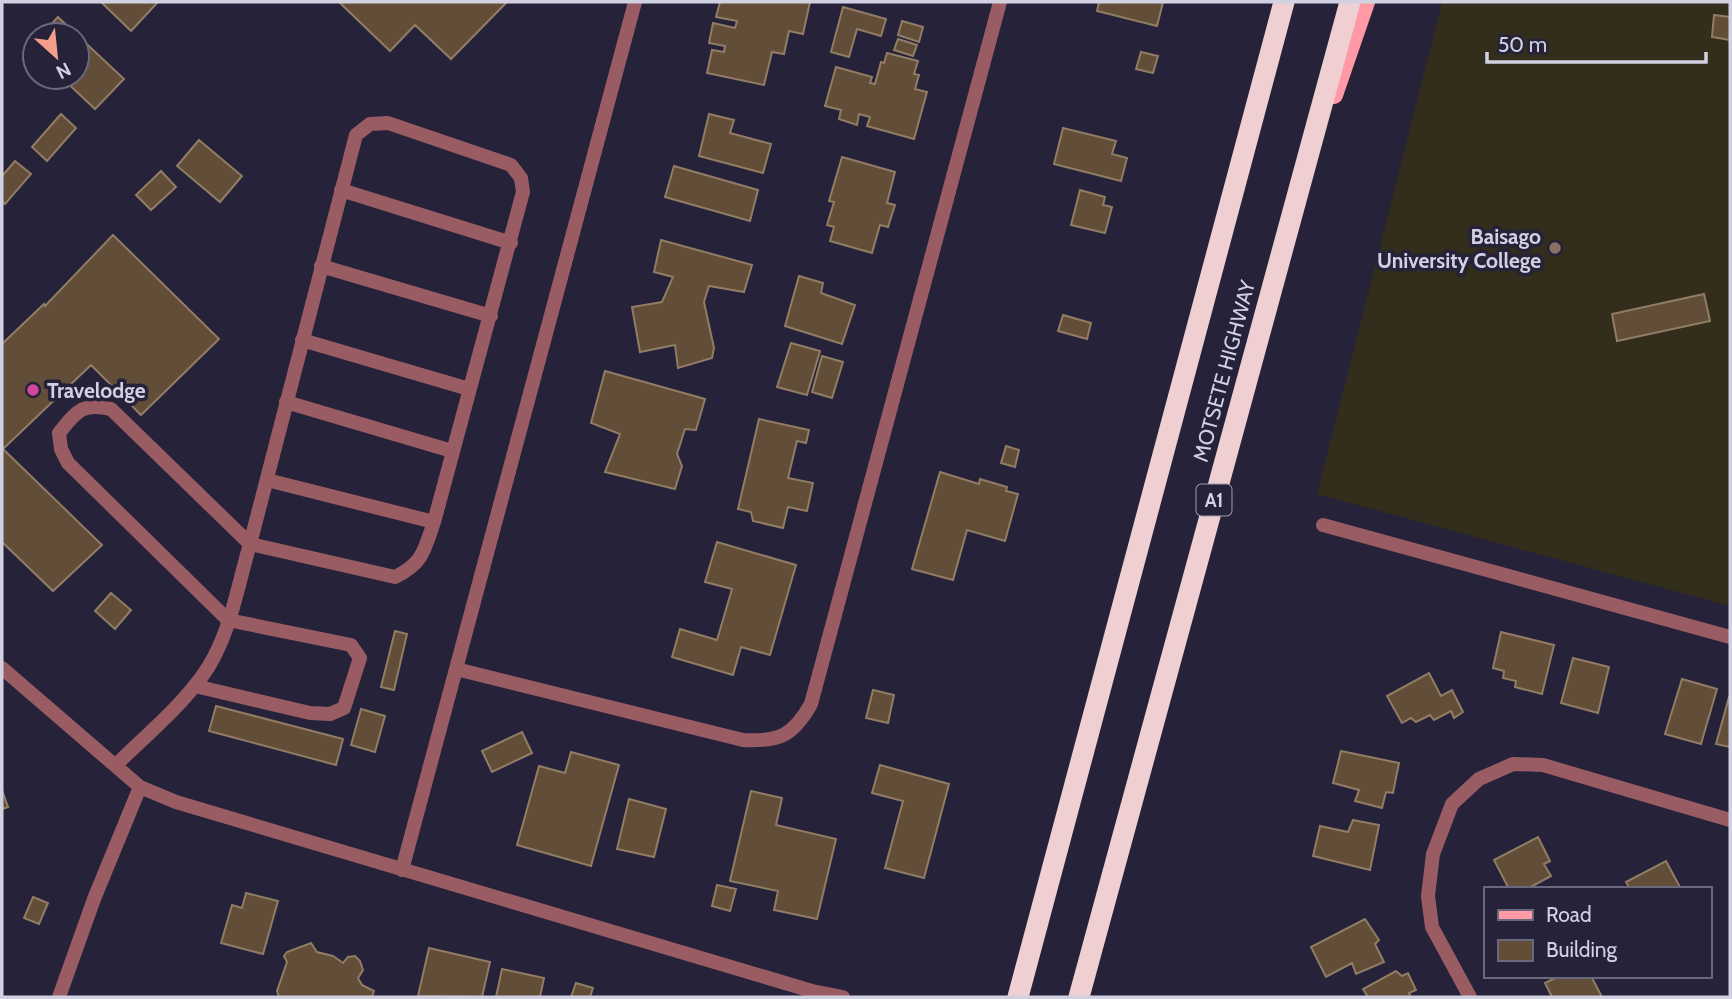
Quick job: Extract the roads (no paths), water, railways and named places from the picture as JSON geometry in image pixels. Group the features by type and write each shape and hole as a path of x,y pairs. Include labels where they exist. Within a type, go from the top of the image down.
{"highway":[{"name":"MOTSETE HIGHWAY","path":"1018,997 1284,2"},
{"name":"MOTSETE HIGHWAY","path":"1079,997 1350,2"}],"main road":[{"path":"1286,236 1366,2"}],"street":[{"path":"402,870 635,2"},
{"path":"456,669 743,740 765,741 784,736 801,723 811,704 1000,2"},
{"path":"116,765 195,686 214,658 228,620 250,544 356,135 370,124 388,123 511,165 522,178 523,192 511,243 422,558 411,569 395,577 250,544 111,410 96,406 76,411 59,433 61,449 68,463 228,620 351,645 360,658 344,708 330,714 310,713 195,686"},
{"path":"341,190 511,243"},
{"path":"321,266 491,316"},
{"path":"302,340 469,389"},
{"path":"286,402 452,451"},
{"path":"267,480 433,522"},
{"path":"1323,524 1730,637"},
{"path":"2,668 140,787 176,802 818,994 843,997"},
{"path":"1470,997 1432,927 1428,896 1433,854 1452,804 1479,779 1513,764 1543,765 1730,820"},
{"path":"59,997 94,899 140,787"},
{"path":"1006,997 1024,976"}],"place":[{"name":"Baisago University College","path":"1555,248"},
{"name":"Travelodge","path":"33,390"}]}
